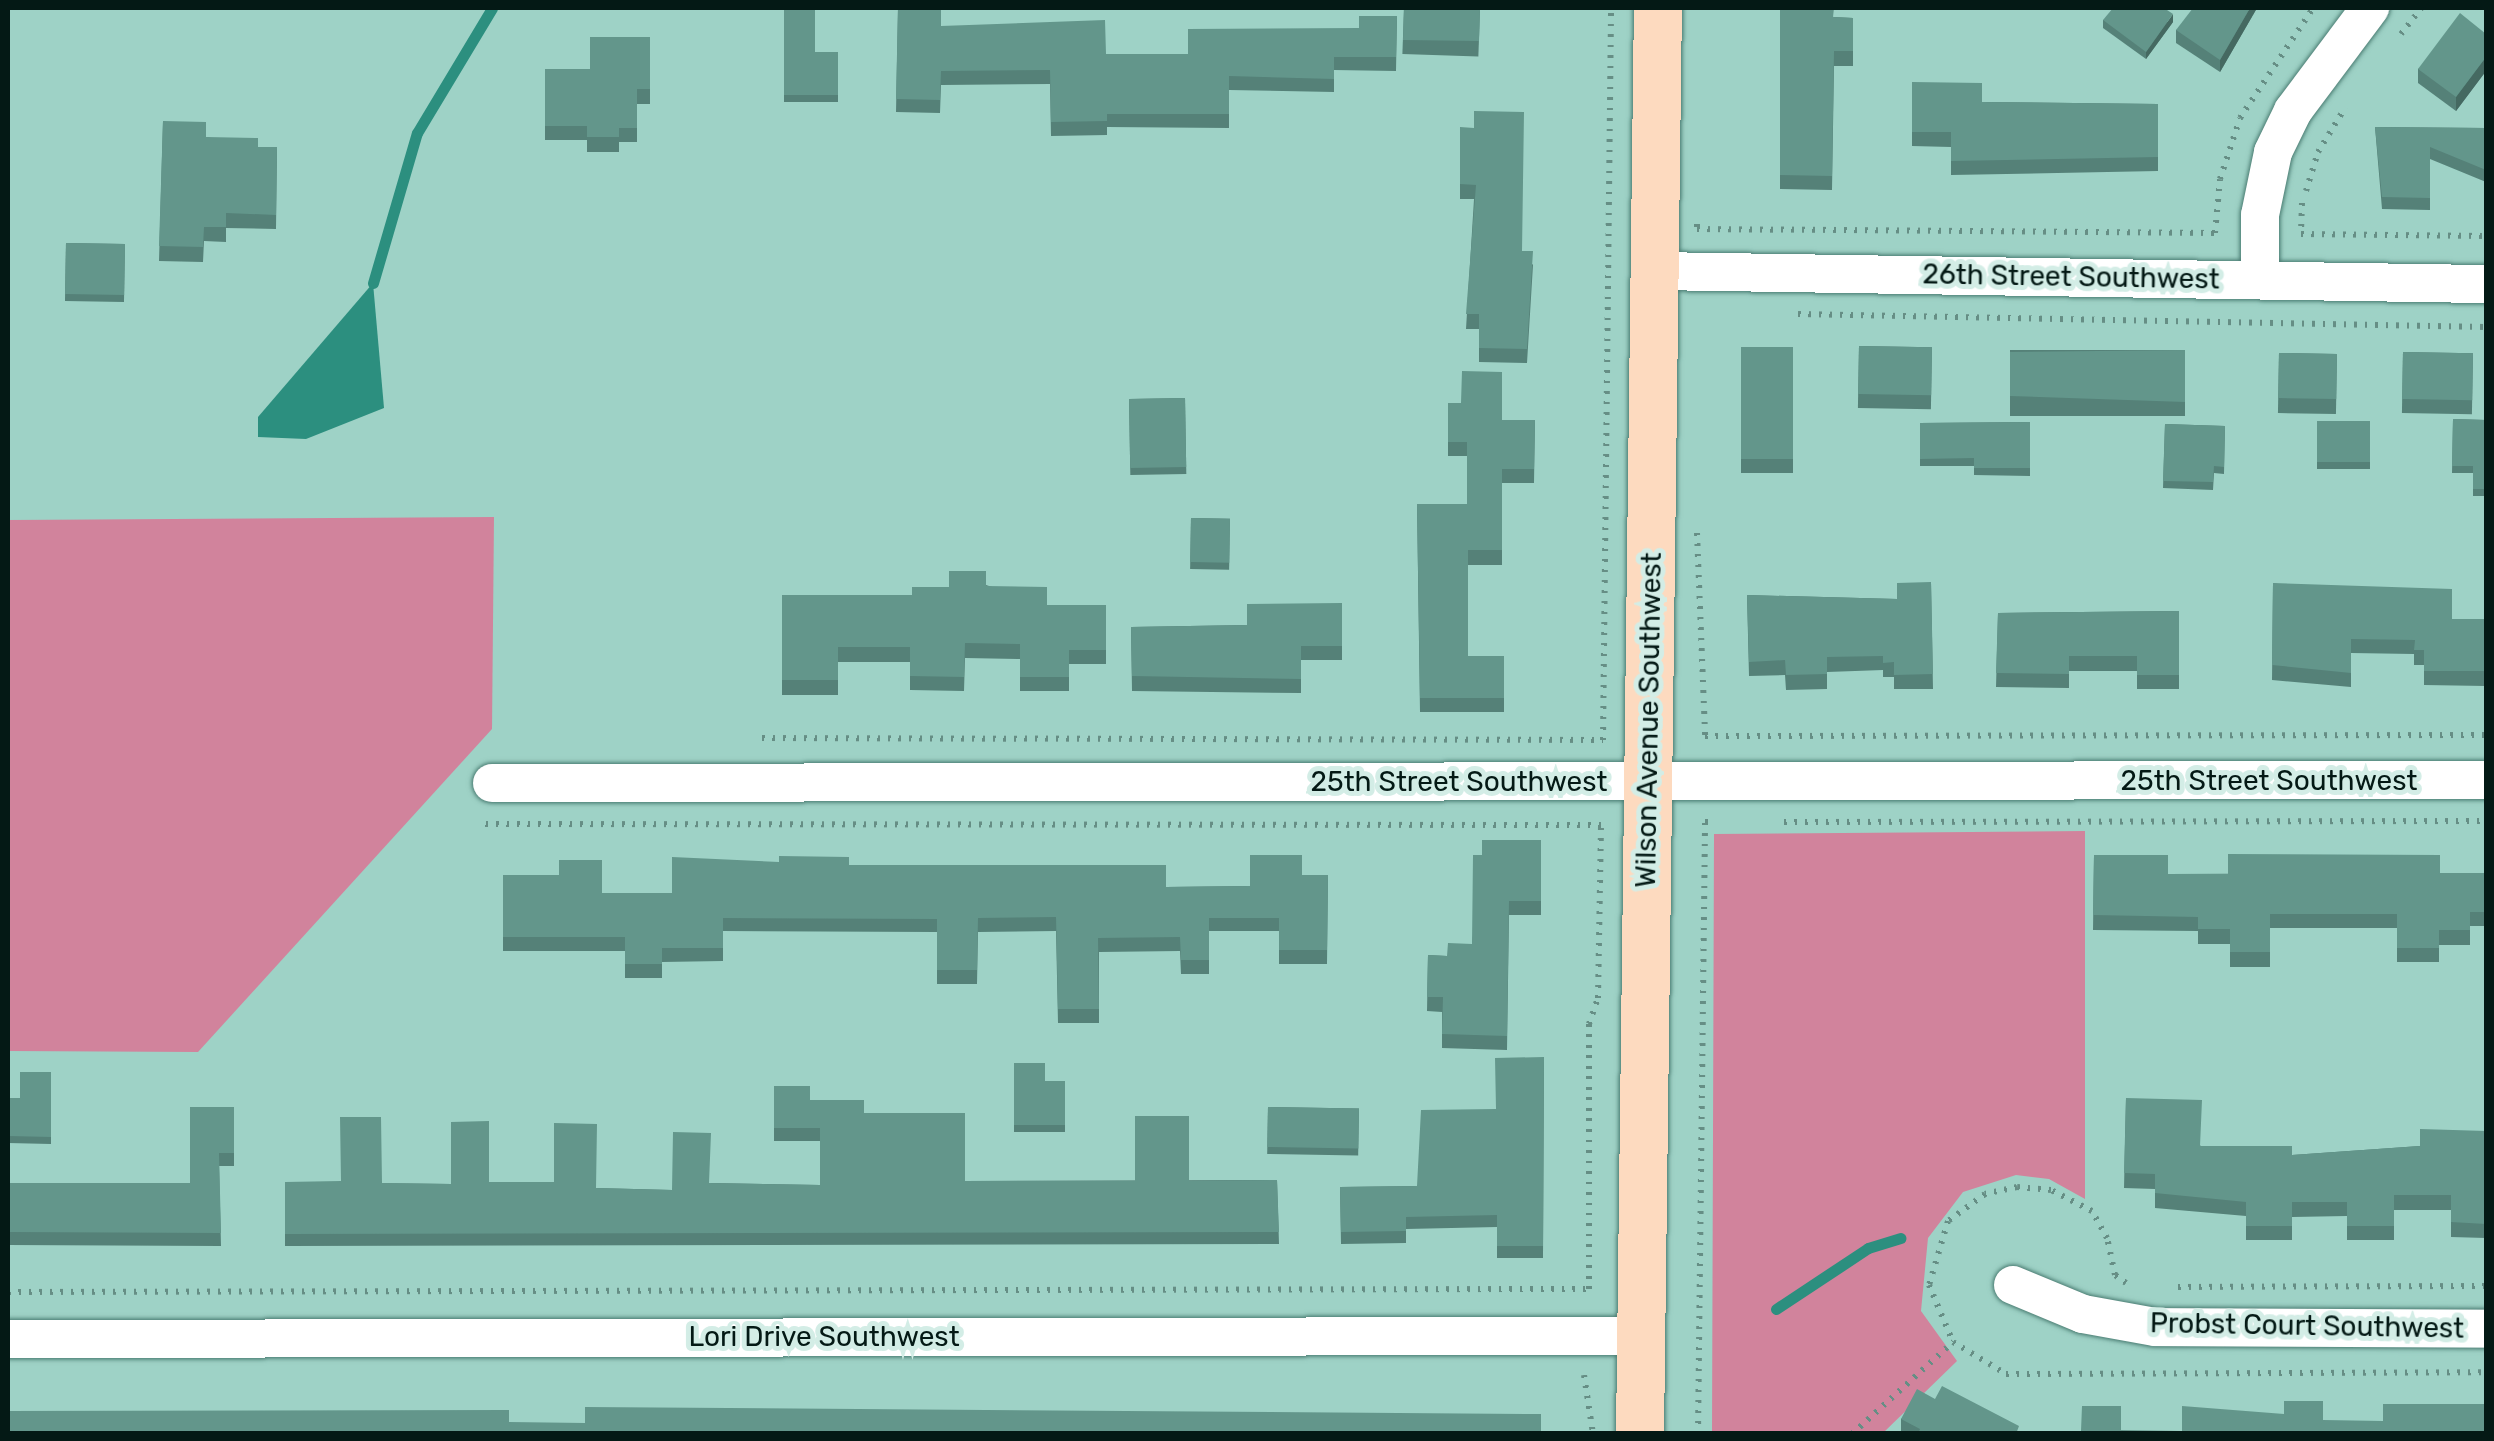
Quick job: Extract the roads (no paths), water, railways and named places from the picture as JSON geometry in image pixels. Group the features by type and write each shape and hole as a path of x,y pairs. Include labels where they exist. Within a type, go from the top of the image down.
{"main road":[{"name":"Wilson Avenue Southwest","path":"1640,1434 1658,8"}],"street":[{"path":"2260,280 2260,215 2273,152 2294,111 2370,8"},
{"name":"26th Street Southwest","path":"1655,271 2486,284"},
{"name":"25th Street Southwest","path":"492,783 2486,780"},
{"name":"Probst Court Southwest","path":"2013,1285 2082,1314 2155,1327 2486,1328"},
{"name":"Lori Drive Southwest","path":"8,1339 1641,1336"}],"waterway":[{"path":"373,283 417,133 492,8"},
{"path":"1776,1309 1868,1248 1901,1238"}]}
